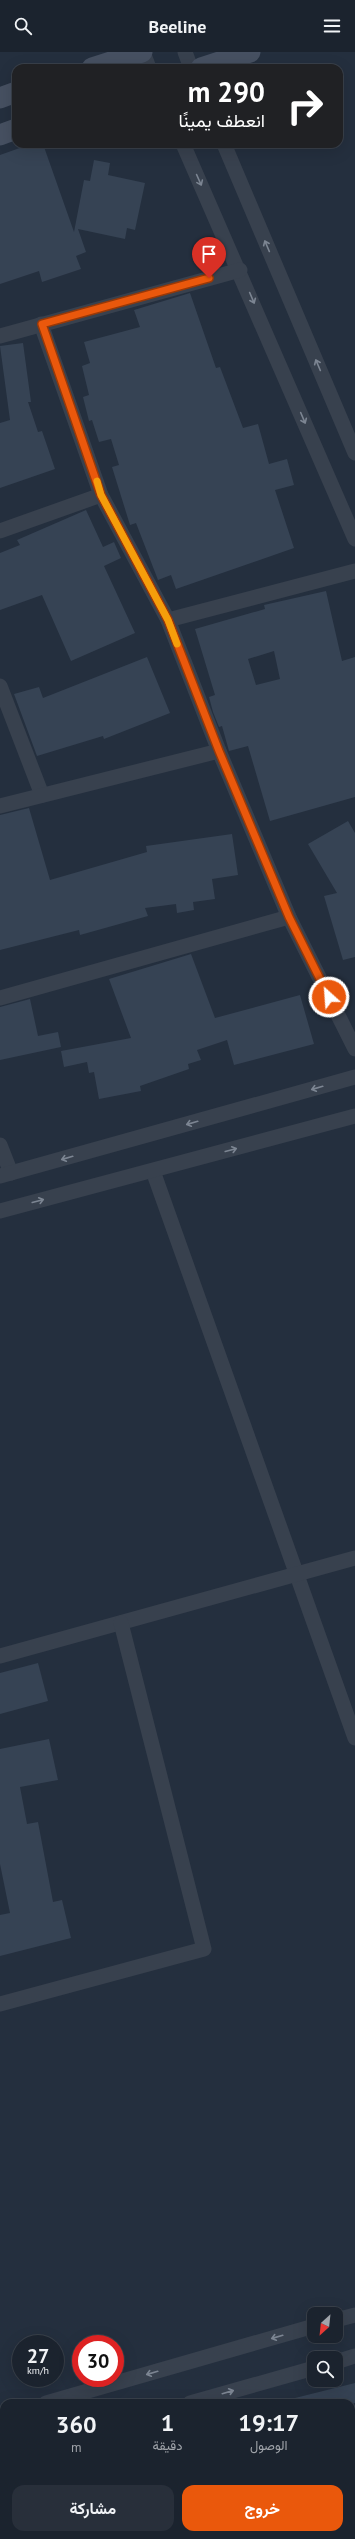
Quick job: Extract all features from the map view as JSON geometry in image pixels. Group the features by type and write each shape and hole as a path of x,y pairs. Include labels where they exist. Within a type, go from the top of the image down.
{"main road":[{"path":"104,64 142,52"},
{"path":"213,64 250,52"},
{"path":"0,98 12,94"},
{"path":"0,135 12,130"}],"street":[{"path":"142,52 147,64"},
{"path":"185,52 190,64"},
{"path":"185,148 240,270 355,539"},
{"path":"226,148 353,444"},
{"path":"0,336 240,270"},
{"path":"42,324 101,495 168,620 219,751 289,917 355,1049"},
{"path":"0,531 101,495"},
{"path":"168,620 355,571"},
{"path":"0,686 42,795"},
{"path":"0,806 219,751"},
{"path":"0,998 289,917"},
{"path":"0,1145 6,1175 355,1077"},
{"path":"0,1211 355,1116"},
{"path":"152,1170 355,1738"},
{"path":"0,1656 355,1558"},
{"path":"0,2004 204,1949 121,1623"},
{"path":"343,2318 355,2315"},
{"path":"60,2399 307,2328"},
{"path":"343,2360 355,2356"},
{"path":"204,2399 307,2370"}],"building":[{"path":"20,148 44,148 74,232 84,180 90,181 94,160 110,163 108,175 145,183 135,230 127,228 125,239 78,229 86,252 76,256 81,269 42,282 39,271 0,284 0,155"},
{"path":"190,293 216,368 220,367 243,428 258,424 269,464 287,459 294,485 275,490 294,548 176,589 171,575 158,580 136,523 130,525 112,467 119,465 111,439 99,442 92,420 89,421 83,397 89,395 82,366 90,363 84,342 140,327 134,310"},
{"path":"23,343 31,402 28,402 38,432 42,431 55,469 0,488 0,423 10,420 0,346"},
{"path":"86,510 103,547 114,542 121,558 104,566 135,633 71,661 42,595 0,610 0,553 20,545 17,540"},
{"path":"326,591 342,661 355,657 355,797 270,821 248,746 229,751 222,726 219,727 213,712 209,697 215,695 195,629 265,609 264,605","holes":["274,651 280,679 256,685 248,659"]},
{"path":"147,657 170,713 104,739 103,736 37,756 14,694 39,687 43,698"},
{"path":"29,808 50,880 147,852 146,846 232,834 238,875 212,879 215,899 193,902 194,910 177,913 176,904 145,908 148,916 80,935 79,930 0,950 0,815"},
{"path":"348,821 355,833 355,957 343,960 324,896 337,893 308,844"},
{"path":"191,954 215,1018 300,995 314,1044 234,1065 227,1040 197,1050 201,1060 188,1064 189,1069 140,1086 141,1091 99,1099 94,1072 89,1073 87,1062 64,1067 61,1051 131,1038 109,979"},
{"path":"30,999 38,1036 58,1032 61,1047 0,1060 0,1007"},
{"path":"38,1663 48,1701 0,1714 0,1673"},
{"path":"49,1739 58,1780 20,1787 27,1824 38,1822 53,1902 62,1900 71,1938 0,1956 0,1915 10,1913 0,1864 0,1749"},
{"path":"355,2383 355,2399 295,2398"}],"slow traffic":[{"path":"97,481 101,495 168,620 177,644"}],"route":[{"path":"209,278 42,324 101,495 168,620 219,751 289,917 329,997"}]}
